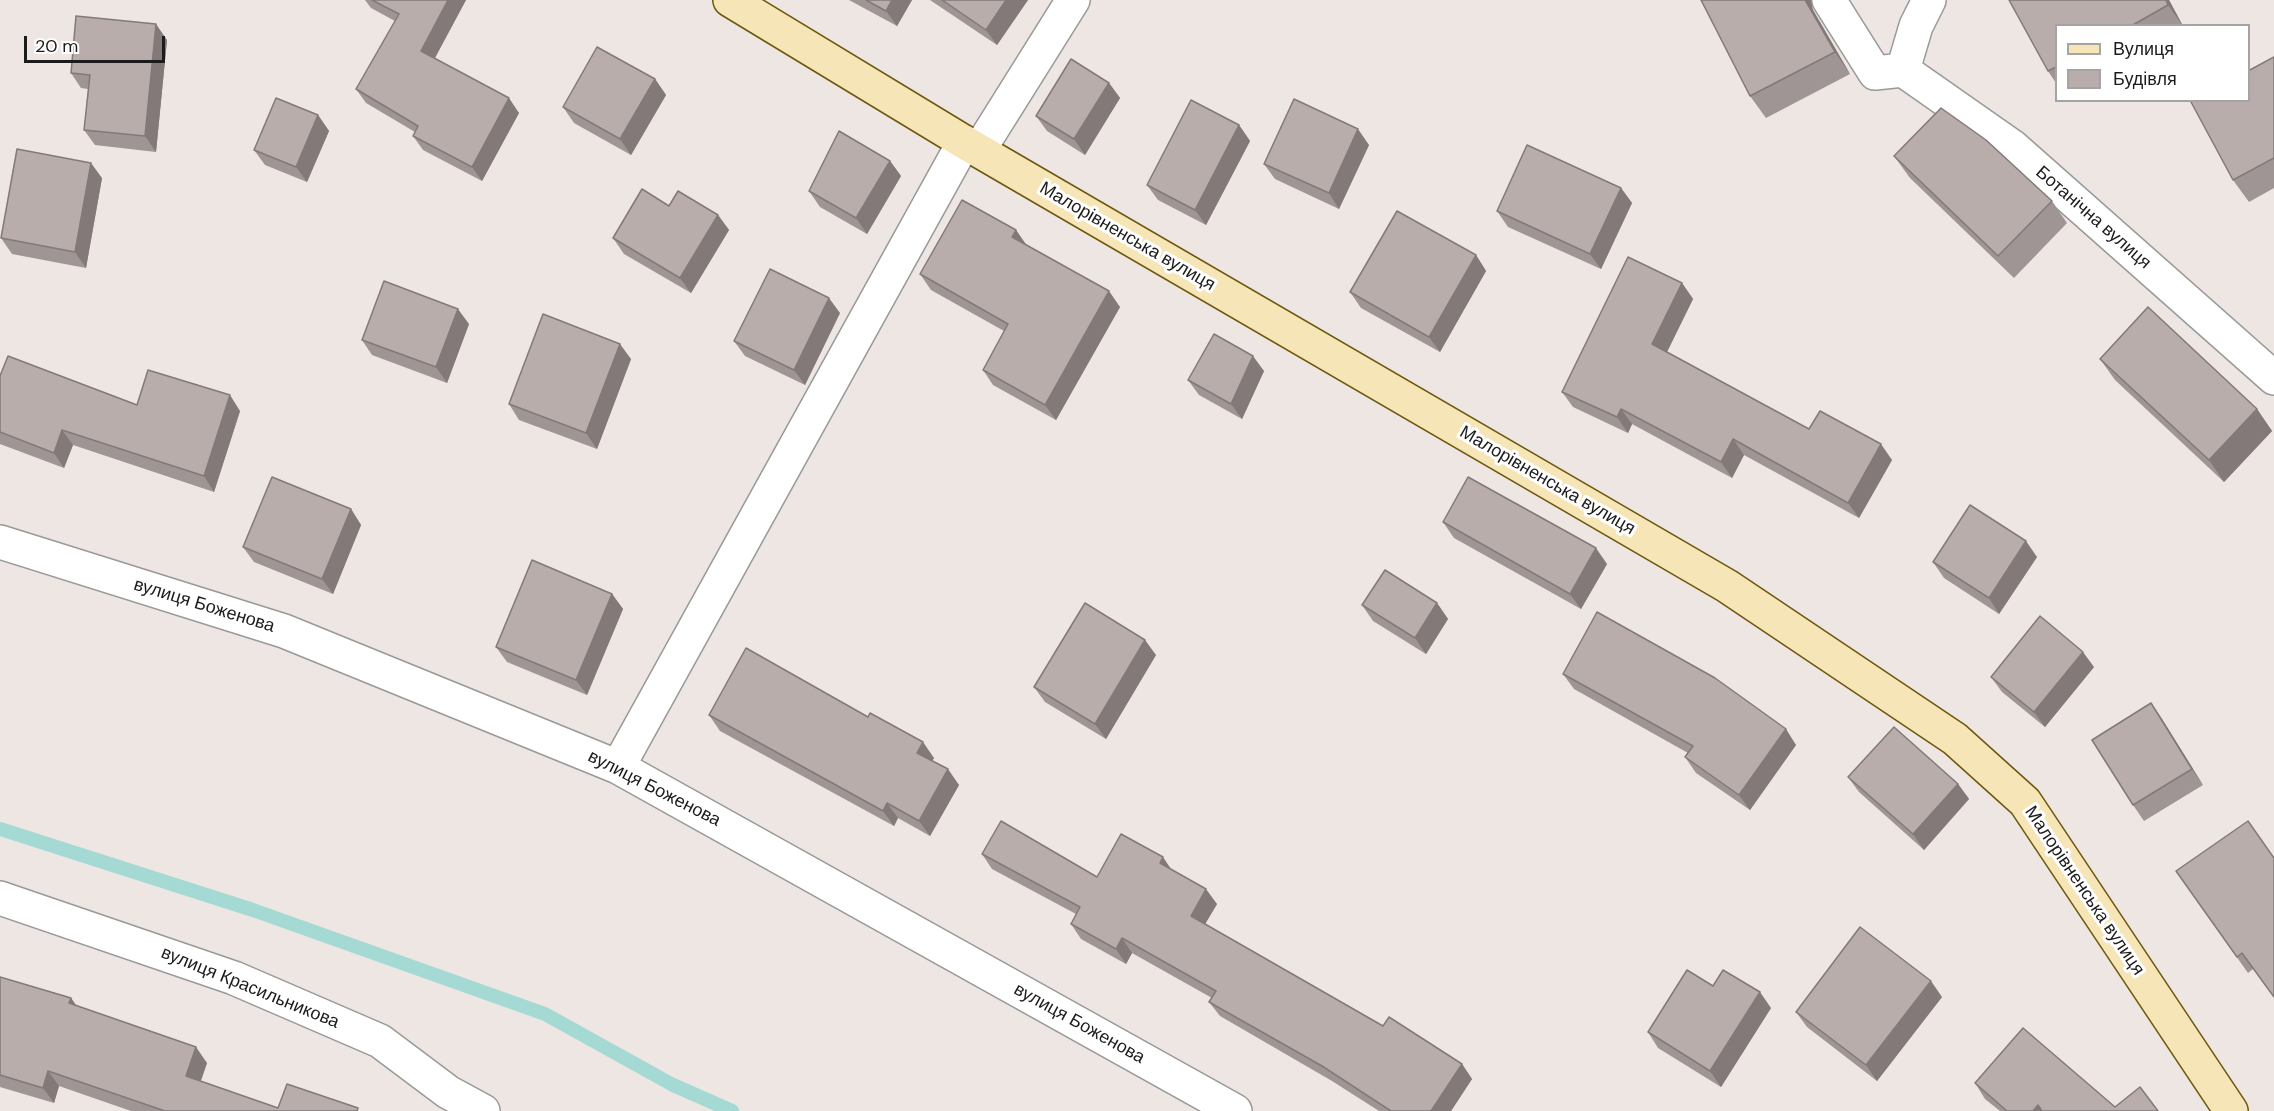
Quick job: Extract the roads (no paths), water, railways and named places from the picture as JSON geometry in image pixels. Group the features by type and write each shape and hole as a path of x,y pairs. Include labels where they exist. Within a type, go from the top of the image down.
{"street":[{"name":"Малорівненська вулиця","path":"730,0 971,146 1727,586 1955,739 2025,802 2231,1111"},
{"path":"618,766 971,146 1073,0"},
{"path":"1830,0 1875,73 1903,70 1916,26 1929,0"},
{"name":"Ботанічна вулиця","path":"1903,70 2013,147 2274,378"},
{"name":"вулиця Боженова","path":"0,542 284,631 618,766 1235,1111"},
{"name":"вулиця Красильникова","path":"0,898 234,978 380,1041 444,1102 483,1111"}],"waterway":[{"path":"0,829 253,910 545,1014 673,1085 732,1111"}]}
